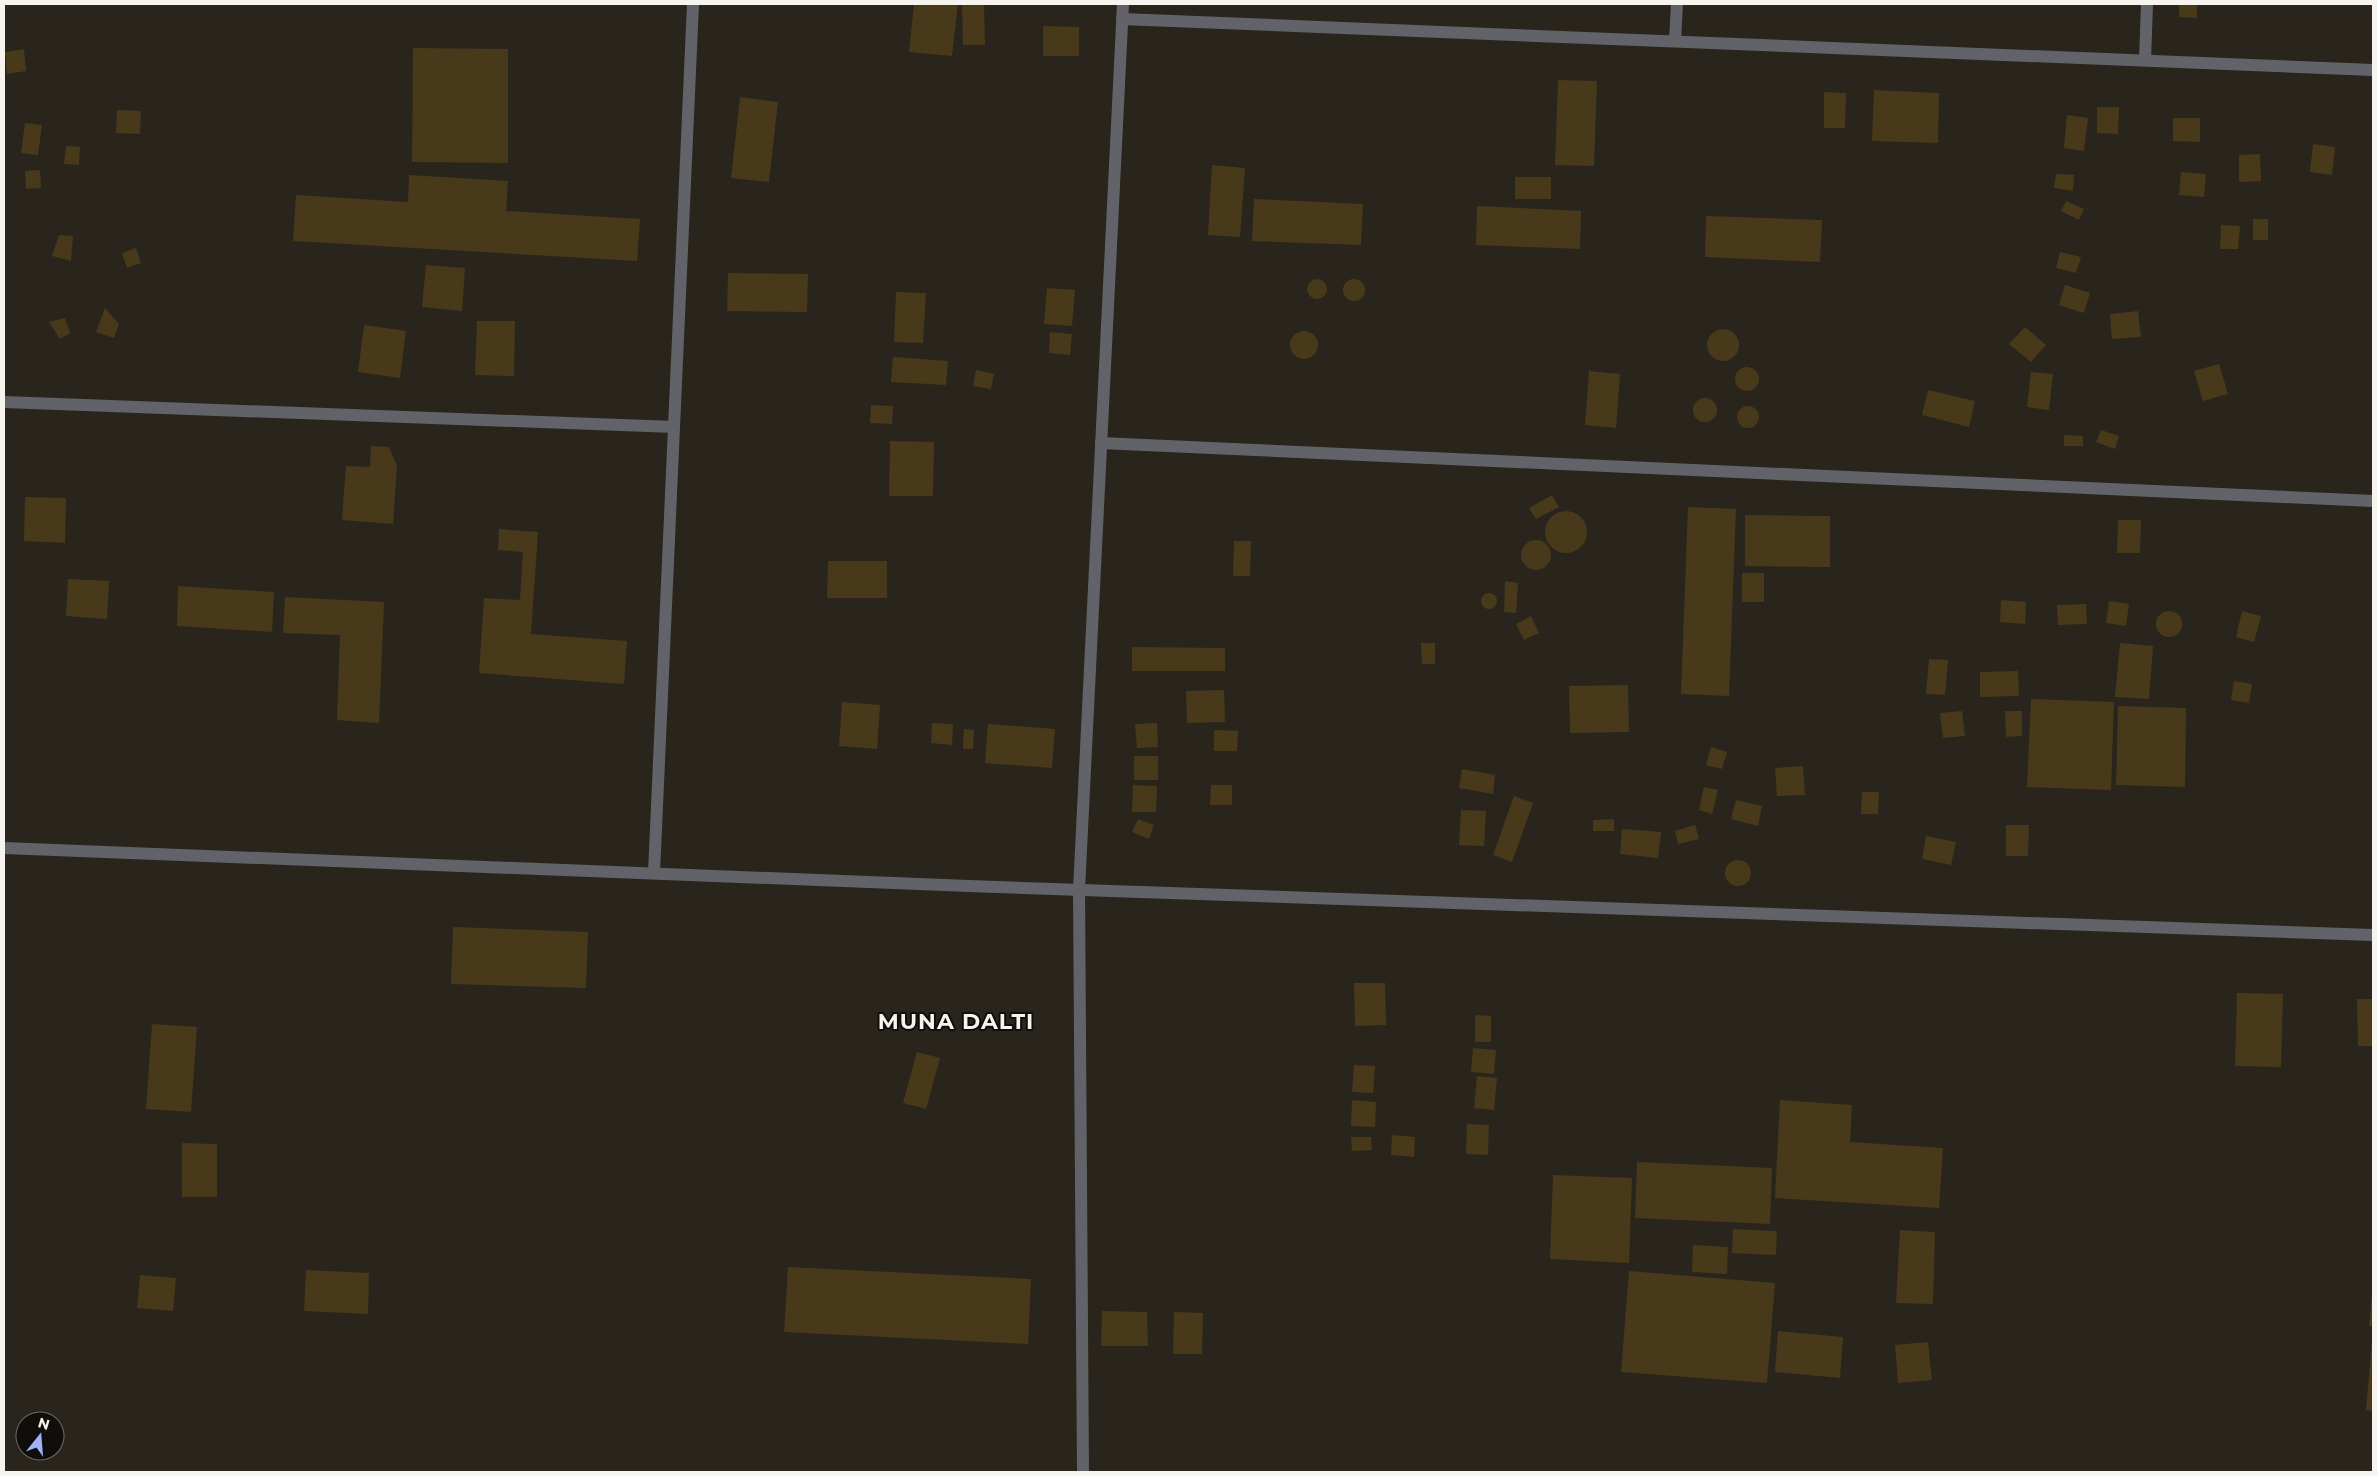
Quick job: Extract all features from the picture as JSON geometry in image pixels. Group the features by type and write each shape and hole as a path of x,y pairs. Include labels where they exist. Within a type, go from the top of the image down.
{"street":[{"path":"654,873 693,4"},
{"path":"1083,1472 1079,890 1123,4"},
{"path":"1675,42 1677,4"},
{"path":"2144,60 2147,4"},
{"path":"1122,19 2373,70"},
{"path":"4,402 674,427"},
{"path":"1101,443 2373,501"},
{"path":"4,848 1079,890 2373,935"}],"building":[{"path":"914,4 958,4 952,56 909,52"},
{"path":"962,4 984,4 985,45 963,45"},
{"path":"2179,4 2197,4 2197,18 2179,17"},
{"path":"1043,26 1079,27 1079,56 1043,56"},
{"path":"413,48 508,49 508,163 412,162"},
{"path":"24,49 26,71 7,74 5,52"},
{"path":"1558,80 1597,81 1594,166 1555,165"},
{"path":"1874,90 1939,93 1938,143 1872,141"},
{"path":"1824,92 1846,93 1845,128 1824,128"},
{"path":"740,97 778,102 769,182 731,178"},
{"path":"2097,107 2119,107 2118,134 2097,133"},
{"path":"117,110 141,111 140,134 116,133"},
{"path":"2067,115 2088,118 2084,151 2064,148"},
{"path":"2173,118 2200,118 2200,142 2173,141"},
{"path":"25,123 42,125 38,155 21,153"},
{"path":"2313,144 2335,147 2332,175 2310,172"},
{"path":"66,146 80,147 79,165 64,164"},
{"path":"2260,154 2261,181 2239,182 2239,155"},
{"path":"1212,165 1245,168 1240,237 1208,235"},
{"path":"40,170 41,188 26,189 25,171"},
{"path":"2181,172 2206,174 2204,197 2179,195"},
{"path":"2056,174 2074,175 2073,191 2054,188"},
{"path":"409,175 508,181 506,211 640,219 637,261 293,241 296,195 408,202"},
{"path":"1515,177 1551,177 1551,199 1515,199"},
{"path":"1254,199 1363,204 1361,245 1252,241"},
{"path":"2066,201 2084,209 2079,220 2061,211"},
{"path":"1477,206 1581,211 1580,249 1476,245"},
{"path":"1706,216 1822,220 1820,262 1705,257"},
{"path":"2253,219 2268,219 2268,240 2253,240"},
{"path":"2221,225 2240,226 2238,249 2220,249"},
{"path":"59,235 73,236 71,261 52,256"},
{"path":"136,248 141,263 127,268 122,253"},
{"path":"2060,252 2081,257 2076,273 2056,268"},
{"path":"426,265 465,268 462,311 422,307"},
{"path":"728,273 808,274 807,312 727,311"},
{"path":"1317,279 1324,282 1327,289 1324,296 1317,299 1310,296 1307,289 1310,282"},
{"path":"1354,279 1362,282 1365,290 1362,298 1354,301 1346,298 1343,290 1346,282"},
{"path":"2065,285 2090,293 2084,313 2059,305"},
{"path":"1047,288 1075,290 1072,326 1044,324"},
{"path":"896,292 926,293 923,343 894,342"},
{"path":"105,308 119,324 114,338 96,332"},
{"path":"2138,311 2141,337 2112,339 2110,314"},
{"path":"65,318 70,333 60,339 49,322"},
{"path":"477,321 515,321 514,376 475,375"},
{"path":"364,325 406,331 400,378 358,372"},
{"path":"2025,327 2046,345 2031,362 2009,344"},
{"path":"1723,329 1729,330 1734,334 1738,339 1738,351 1734,356 1729,360 1723,361 1717,360 1712,356 1708,351 1707,345 1708,339 1712,334 1717,330"},
{"path":"1304,331 1314,335 1318,345 1314,355 1304,359 1294,355 1290,345 1294,335"},
{"path":"1050,332 1072,334 1070,355 1049,353"},
{"path":"893,357 948,361 946,385 891,382"},
{"path":"2219,364 2228,394 2203,401 2194,371"},
{"path":"1747,367 1755,371 1759,379 1755,387 1747,391 1739,387 1735,379 1739,371"},
{"path":"976,370 994,374 991,389 973,386"},
{"path":"1589,371 1620,374 1616,428 1585,425"},
{"path":"2031,372 2053,374 2049,410 2027,407"},
{"path":"1928,390 1975,401 1969,427 1922,415"},
{"path":"1705,398 1714,401 1717,410 1714,419 1705,422 1696,419 1693,410 1696,401"},
{"path":"871,405 893,406 892,424 870,423"},
{"path":"1748,406 1756,409 1759,417 1756,425 1748,428 1740,425 1737,417 1740,409"},
{"path":"2101,430 2119,436 2115,449 2096,442"},
{"path":"2064,435 2083,436 2083,446 2064,446"},
{"path":"890,441 934,442 933,496 889,496"},
{"path":"371,446 389,447 397,466 393,524 342,520 346,466 370,467"},
{"path":"1552,495 1559,507 1536,519 1529,508"},
{"path":"25,497 66,498 65,543 24,541"},
{"path":"1688,507 1736,509 1729,696 1681,694"},
{"path":"1566,511 1581,517 1587,532 1581,547 1566,553 1551,547 1545,532 1551,517"},
{"path":"1745,515 1830,516 1830,567 1745,566"},
{"path":"2118,520 2141,520 2140,553 2117,553"},
{"path":"499,529 538,532 531,634 627,641 624,684 479,673 484,598 520,600 523,552 498,550"},
{"path":"1536,540 1546,545 1551,555 1546,565 1536,570 1526,565 1521,555 1526,545"},
{"path":"1234,541 1251,541 1250,576 1233,576"},
{"path":"828,561 887,561 887,598 827,598"},
{"path":"1742,573 1764,573 1764,602 1742,602"},
{"path":"68,579 109,581 107,619 66,616"},
{"path":"1505,581 1518,583 1516,613 1504,612"},
{"path":"178,586 274,592 272,632 177,626"},
{"path":"1486,593 1492,593 1497,598 1495,607 1486,609 1481,604 1481,598"},
{"path":"285,597 384,602 379,723 337,720 340,635 283,633"},
{"path":"2001,600 2026,602 2025,624 2000,622"},
{"path":"2109,601 2129,604 2126,626 2106,623"},
{"path":"2086,604 2087,624 2058,625 2057,605"},
{"path":"2169,611 2178,615 2182,624 2178,633 2169,637 2160,633 2156,624 2160,615"},
{"path":"2242,611 2261,616 2254,642 2236,637"},
{"path":"1531,616 1539,633 1524,640 1516,624"},
{"path":"1421,643 1435,643 1435,664 1422,664"},
{"path":"2120,643 2153,646 2149,699 2115,697"},
{"path":"1132,647 1225,648 1225,671 1132,671"},
{"path":"1929,659 1948,660 1945,695 1926,694"},
{"path":"2018,671 2019,696 1980,697 1980,672"},
{"path":"2234,681 2252,684 2249,703 2231,700"},
{"path":"1628,685 1629,732 1570,733 1569,686"},
{"path":"1224,690 1225,722 1187,723 1186,691"},
{"path":"2031,699 2114,702 2111,790 2027,787"},
{"path":"842,702 880,705 877,749 839,746"},
{"path":"2118,706 2186,708 2185,787 2116,785"},
{"path":"1962,711 1965,736 1943,738 1940,713"},
{"path":"2005,711 2022,711 2022,736 2006,737"},
{"path":"932,723 953,724 952,745 931,743"},
{"path":"1157,723 1158,747 1137,748 1135,724"},
{"path":"988,724 1055,729 1052,768 985,763"},
{"path":"964,729 974,730 973,749 963,749"},
{"path":"1214,730 1238,731 1237,751 1214,751"},
{"path":"1711,747 1727,752 1722,769 1706,765"},
{"path":"1134,756 1158,756 1158,780 1134,780"},
{"path":"1803,766 1805,795 1777,796 1775,768"},
{"path":"1462,769 1495,775 1493,794 1459,788"},
{"path":"1133,785 1157,786 1156,812 1132,812"},
{"path":"1211,785 1232,785 1232,805 1210,805"},
{"path":"1704,787 1718,790 1712,814 1699,810"},
{"path":"1862,792 1879,792 1878,814 1861,814"},
{"path":"1514,796 1533,803 1512,862 1493,855"},
{"path":"1736,800 1762,806 1758,826 1731,819"},
{"path":"1461,810 1486,811 1484,846 1459,845"},
{"path":"1138,819 1154,825 1149,839 1132,832"},
{"path":"1614,819 1614,831 1593,831 1593,820"},
{"path":"1695,825 1699,839 1678,844 1675,831"},
{"path":"2006,825 2029,825 2028,856 2006,856"},
{"path":"1622,829 1661,832 1658,858 1620,854"},
{"path":"1926,836 1956,842 1951,865 1922,859"},
{"path":"1738,860 1747,864 1751,873 1747,882 1738,886 1729,882 1725,873 1729,864"},
{"path":"453,927 588,932 586,988 451,984"},
{"path":"1354,983 1385,983 1386,1025 1355,1026"},
{"path":"2237,993 2283,994 2281,1067 2235,1066"},
{"path":"2357,999 2373,999 2373,1046 2358,1046"},
{"path":"1475,1015 1491,1016 1491,1042 1475,1042"},
{"path":"152,1024 197,1027 191,1112 146,1109"},
{"path":"1473,1048 1496,1050 1494,1074 1471,1072"},
{"path":"917,1052 940,1058 926,1109 903,1103"},
{"path":"1354,1065 1375,1066 1373,1093 1352,1092"},
{"path":"1477,1076 1497,1078 1494,1110 1474,1108"},
{"path":"1352,1100 1376,1102 1375,1127 1351,1126"},
{"path":"1780,1100 1852,1105 1850,1142 1943,1148 1939,1208 1775,1198"},
{"path":"1467,1124 1489,1125 1488,1155 1466,1154"},
{"path":"1392,1135 1415,1137 1414,1157 1391,1155"},
{"path":"1351,1137 1371,1137 1372,1150 1352,1151"},
{"path":"182,1143 217,1144 217,1197 182,1197"},
{"path":"1637,1162 1772,1168 1770,1224 1635,1218"},
{"path":"1553,1175 1632,1178 1629,1263 1550,1259"},
{"path":"1733,1229 1777,1231 1776,1255 1732,1253"},
{"path":"1900,1230 1935,1232 1933,1304 1896,1303"},
{"path":"1693,1245 1728,1247 1727,1274 1692,1272"},
{"path":"788,1267 1031,1279 1028,1344 784,1332"},
{"path":"306,1270 369,1273 368,1314 304,1311"},
{"path":"1629,1271 1775,1283 1767,1383 1621,1372"},
{"path":"140,1275 176,1278 173,1311 137,1308"},
{"path":"2372,1294 2373,1326 2369,1326"},
{"path":"1102,1311 1147,1312 1148,1346 1101,1346"},
{"path":"1174,1312 1203,1313 1202,1354 1173,1354"},
{"path":"1778,1331 1843,1337 1840,1378 1775,1372"},
{"path":"2373,1339 2373,1411 2366,1410"},
{"path":"1928,1342 1932,1380 1898,1383 1895,1345"}],"district":[{"name":"MUNA DALTI","path":"956,1021"}]}
